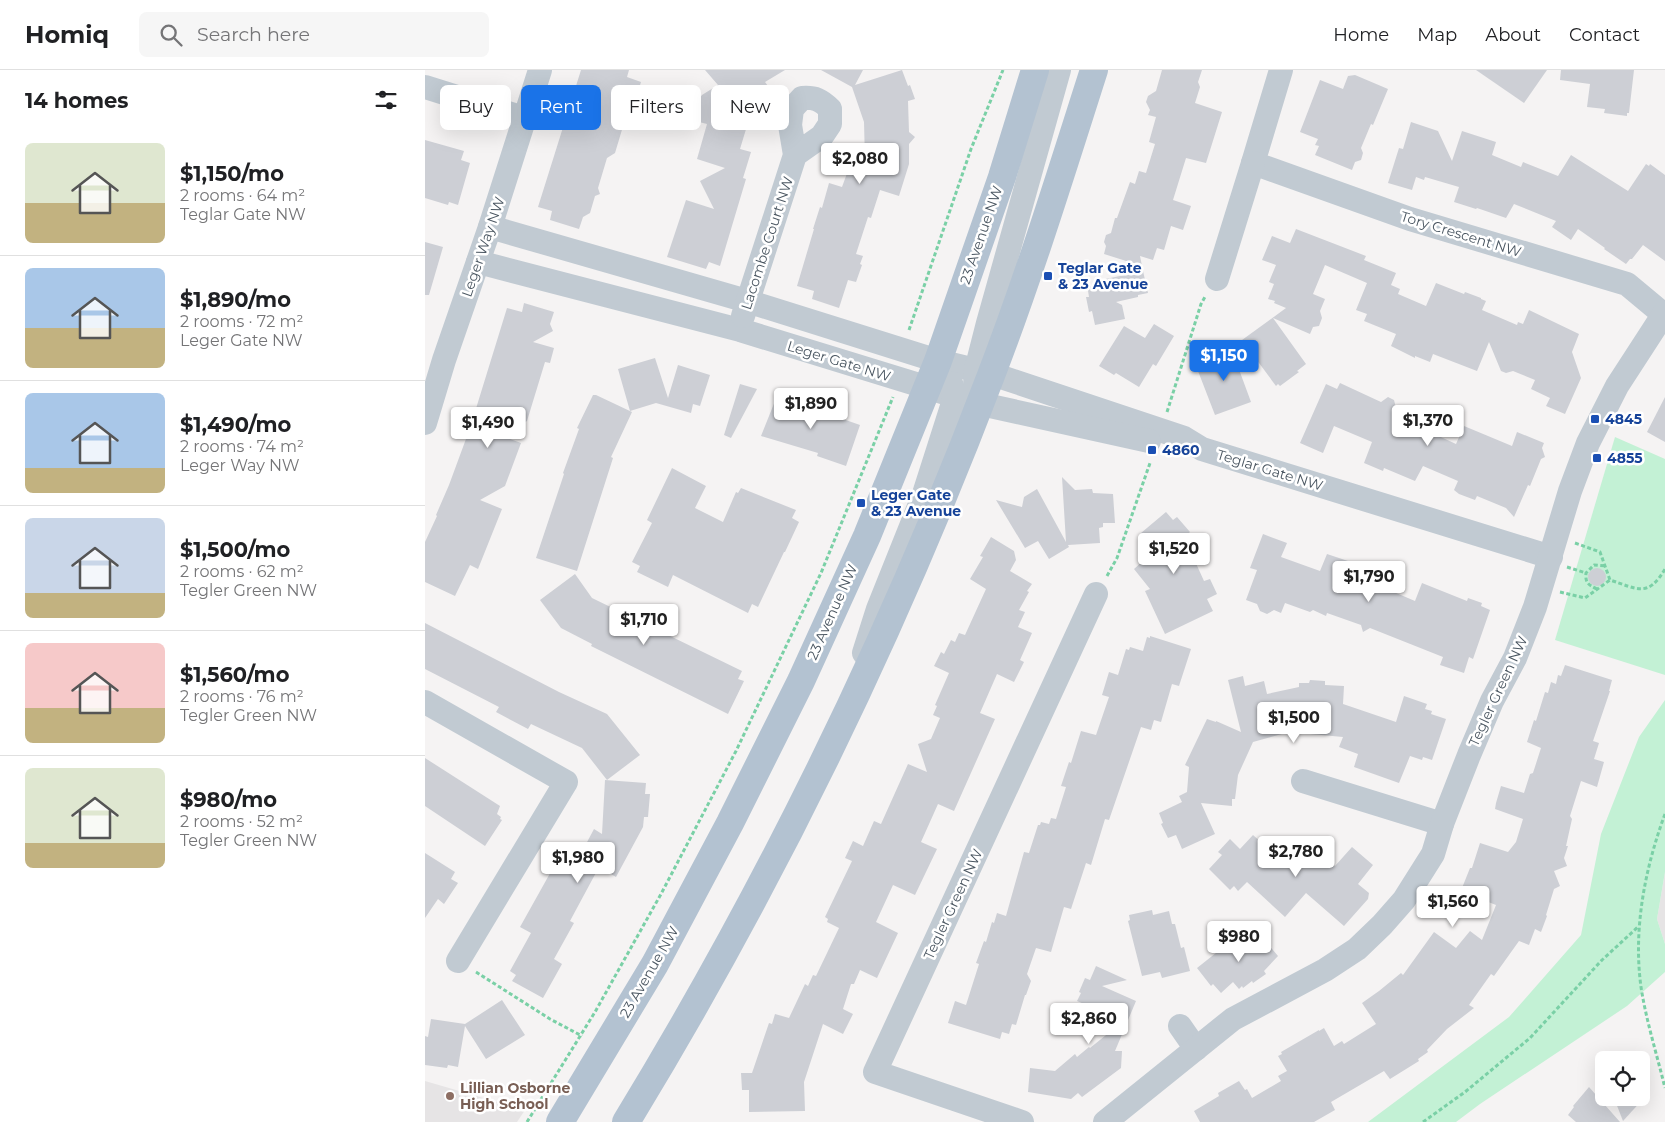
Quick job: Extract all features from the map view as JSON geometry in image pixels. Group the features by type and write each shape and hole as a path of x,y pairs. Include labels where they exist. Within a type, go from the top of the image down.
{"main road":[{"name":"23 Avenue NW","path":"560,1122 592,1042 655,964 730,823 801,681 867,536 938,361 1001,177 1035,70"},
{"path":"626,1122 704,988 781,849 844,719 918,556 968,400 984,372 1055,195 1094,70"}],"street":[{"name":"Leger Way NW","path":"535,85 540,70"},
{"path":"490,227 747,301 938,361 984,372 1059,70"},
{"path":"1217,279 1281,70"},
{"path":"425,87 521,117"},
{"name":"Leger Way NW","path":"425,424 435,357 478,262 521,128"},
{"name":"Lacombe Court NW","path":"740,330 747,301 795,155"},
{"name":"Tory Crescent NW","path":"1253,163 1410,220 1627,284 1664,313"},
{"name":"Leger Gate NW","path":"478,262 740,330 968,400 1181,448 1202,448"},
{"name":"Tegler Green NW","path":"1105,1122 1233,1019 1325,970 1357,949 1383,925 1404,900 1433,854 1442,824 1469,754 1492,700 1515,658 1554,547 1570,491 1588,443 1617,386 1664,313"},
{"path":"938,361 949,378 968,400"},
{"name":"Teglar Gate NW","path":"984,372 1184,438 1202,448 1554,547"},
{"name":"Tegler Green NW","path":"1022,1122 875,1072 1096,594"},
{"path":"425,702 566,782 458,961"},
{"path":"1303,781 1442,824"},
{"path":"1180,1026 1196,1049"}],"path":[{"path":"904,350 910,324 971,149 1003,70"},
{"path":"1167,413 1201,304 1217,279"},
{"path":"527,1122 592,1042 661,894 736,751 821,573 891,404 897,379"},
{"path":"1096,594 1117,558 1150,463"},
{"path":"1554,547 1596,550 1603,557 1610,580"},
{"path":"1597,589 1587,584 1585,579 1586,572 1594,565 1606,566"},
{"path":"1610,580 1632,587 1648,588 1655,584 1665,569"},
{"path":"1541,586 1585,598 1610,580"},
{"path":"1665,814 1650,863 1639,926 1638,950 1641,989 1665,1088"},
{"path":"1423,1122 1465,1092 1530,1038 1602,960 1639,926"},
{"path":"458,961 551,1019 592,1042"}],"shaded area":[{"path":"1665,872 1665,944 1657,919"},
{"name":"Lillian Osborne High School","path":"425,1081 525,1110 517,1122 425,1122"}],"green space":[{"path":"1615,437 1665,459 1665,675 1555,640"},
{"path":"1665,700 1665,872 1657,919 1665,944 1665,972 1627,1006 1456,1122 1368,1122 1509,1017 1581,935 1601,834 1639,737"}],"building":[{"path":"581,70 629,70 627,77 641,82 640,85 611,85 611,130 622,130 615,153 607,158 598,188 600,194 595,196 590,213 583,217 579,229 550,220 552,211 538,207 562,130 601,130 601,85 576,85"},
{"path":"705,70 785,70 765,82 767,85 718,85"},
{"path":"821,70 863,70 855,85 902,70 915,99 908,101 909,132 915,137 909,144 909,164 899,196 880,190 871,218 868,217 856,254 863,256 860,264 862,265 856,282 848,280 839,308 812,299 814,291 797,286 813,229 820,207 822,208 829,183 842,187 853,157 865,161 864,122 852,87"},
{"path":"1162,70 1202,70 1198,82 1200,87 1195,103 1222,112 1206,163 1186,158 1173,200 1191,206 1183,230 1171,226 1164,250 1157,248 1153,260 1140,256 1142,266 1104,254 1106,246 1104,242 1106,235 1111,233 1130,182 1135,184 1139,171 1146,173 1155,144 1149,142 1156,117 1148,115 1150,110 1146,102 1148,96 1156,91"},
{"path":"1476,70 1547,70 1524,103"},
{"path":"1561,70 1634,70 1629,113 1627,113 1627,116 1604,113 1605,109 1587,107 1590,84 1560,80"},
{"path":"1355,75 1388,89 1361,148 1363,153 1361,160 1355,162 1352,170 1315,155 1319,146 1315,145 1318,139 1300,132 1320,80 1343,89 1348,76"},
{"path":"711,89 711,130 746,130 740,149 751,152 743,178 746,179 720,266 709,262 706,269 667,257 686,200 714,209 700,181 725,168 697,159 707,124 701,122 702,95"},
{"path":"1411,122 1438,131 1452,161 1462,131 1496,142 1492,155 1521,167 1523,162 1558,176 1571,155 1628,191 1646,164 1649,166 1650,164 1665,175 1665,261 1643,245 1626,264 1578,229 1571,240 1552,227 1556,221 1514,204 1506,218 1454,202 1459,187 1425,177 1424,180 1416,177 1412,190 1388,183 1399,148 1403,149"},
{"path":"425,140 464,151 461,160 470,163 458,205 449,202 448,205 425,198"},
{"path":"1296,229 1366,256 1364,260 1396,273 1391,285 1400,289 1398,294 1426,306 1436,283 1464,294 1465,292 1481,298 1486,301 1482,310 1517,325 1518,322 1523,324 1529,310 1579,334 1572,352 1581,378 1565,414 1546,406 1550,398 1531,389 1535,380 1513,371 1506,373 1501,371 1489,342 1477,371 1433,354 1430,362 1415,356 1415,358 1391,346 1396,334 1364,321 1367,314 1356,310 1367,283 1325,265 1313,294 1325,299 1320,311 1322,318 1319,326 1313,327 1310,334 1273,318 1306,364 1297,371 1299,372 1280,386 1278,384 1276,386 1242,340 1286,308 1268,299 1274,284 1269,282 1276,265 1262,260 1272,236 1290,243"},
{"path":"425,242 443,247 429,295 425,295"},
{"path":"1143,271 1148,293 1116,302 1122,305 1125,319 1095,325 1092,311 1089,312 1086,297 1089,297 1087,284 1094,288 1102,286 1101,280"},
{"path":"524,303 554,312 550,324 553,331 533,342 554,348 550,363 545,362 527,421 502,436 521,443 505,486 480,500 502,509 478,569 470,565 455,596 425,582 425,542 437,516 470,428 507,308 522,312"},
{"path":"1154,324 1174,336 1156,366 1153,364 1139,387 1116,373 1114,375 1099,366 1124,326 1145,338"},
{"path":"1230,345 1251,402 1215,415 1198,371 1212,366 1207,353"},
{"path":"655,358 668,398 678,365 710,375 700,406 693,404 691,413 656,403 630,411 618,369"},
{"path":"1340,383 1381,402 1388,397 1394,400 1396,408 1410,413 1406,421 1456,444 1464,426 1512,446 1517,432 1544,443 1542,448 1545,457 1541,459 1514,517 1506,508 1477,496 1475,500 1459,494 1454,490 1458,481 1423,466 1415,481 1384,468 1383,471 1364,463 1372,442 1334,426 1323,453 1300,443 1326,384 1337,389"},
{"path":"740,384 757,389 731,438 724,435"},
{"path":"593,395 632,412 611,457 613,458 577,571 536,558 579,429 577,428"},
{"path":"777,396 818,408 817,410 860,425 846,466 817,456 818,453 761,436"},
{"path":"1665,397 1665,442 1647,432"},
{"path":"672,468 706,486 695,508 723,522 736,492 738,493 741,488 796,510 792,518 799,522 758,607 752,604 748,613 673,575 668,587 637,572 640,566 632,562 652,523 647,520"},
{"path":"1062,477 1075,490 1092,489 1093,493 1113,494 1115,523 1103,523 1103,527 1099,528 1100,543 1068,545 1069,547 1049,559 1038,541 1025,548 996,500 1022,507 1024,497 1037,489 1066,542"},
{"path":"1166,512 1173,520 1177,517 1190,532 1196,542 1189,548 1204,581 1210,579 1217,594 1207,599 1213,611 1165,634 1145,591 1150,589 1134,569 1153,552 1148,545 1150,544 1141,533"},
{"path":"1263,534 1287,543 1281,557 1320,571 1327,554 1384,573 1382,587 1415,601 1422,583 1467,601 1468,598 1482,603 1481,606 1490,610 1473,659 1469,657 1464,673 1440,665 1443,657 1370,628 1363,632 1361,625 1327,613 1326,616 1313,610 1310,612 1285,603 1281,613 1274,610 1267,614 1260,611 1257,604 1246,600 1257,570 1250,568"},
{"path":"991,537 1014,551 1016,560 1010,571 1032,584 1019,610 1025,612 1018,627 1032,633 1020,660 1024,662 1014,682 997,674 980,713 995,719 954,811 938,804 921,842 937,849 915,895 893,885 876,922 898,933 877,978 860,970 854,984 851,984 843,1009 853,1014 843,1034 823,1024 804,1082 805,1111 749,1112 749,1090 742,1090 741,1073 752,1073 769,1023 772,1024 775,1014 789,1018 805,984 808,986 813,975 816,976 839,928 827,922 828,919 825,917 852,861 845,858 853,841 863,846 874,821 881,824 908,764 927,772 918,744 931,739 940,718 933,715 937,706 935,705 949,673 934,666 941,652 944,654 951,640 955,642 959,633 965,635 986,589 970,579 983,557 980,556"},
{"path":"1597,568 1603,571 1606,577 1603,583 1597,586 1591,583 1588,577 1591,571"},
{"path":"575,574 592,598 742,671 738,679 744,681 728,714 591,646 592,644 561,628 540,600"},
{"path":"425,623 559,692 607,714 640,755 607,780 582,748 531,724 528,729 496,712 499,707 425,669"},
{"path":"1150,636 1191,649 1179,686 1172,684 1161,722 1154,720 1151,730 1141,727 1109,820 1105,819 1091,865 1086,863 1071,909 1064,907 1051,952 1036,948 1027,974 1031,981 1016,1025 1012,1024 1009,1034 1002,1032 1000,1039 948,1023 955,1001 966,1005 979,964 976,963 984,941 986,942 997,913 1006,916 1024,852 1029,853 1038,825 1041,822 1049,824 1051,818 1056,819 1066,787 1061,786 1069,762 1071,763 1081,731 1096,735 1109,697 1102,695 1109,672 1118,675 1126,649 1129,650 1130,647 1143,651 1147,637 1150,638"},
{"path":"1565,665 1612,680 1593,741 1599,743 1594,759 1604,762 1597,787 1581,781 1570,816 1572,819 1566,846 1568,846 1564,858 1567,866 1554,871 1560,886 1554,889 1541,932 1535,929 1529,945 1519,941 1494,976 1491,974 1469,1005 1474,1008 1447,1029 1427,1050 1428,1052 1418,1059 1419,1061 1390,1079 1384,1071 1331,1102 1335,1110 1314,1122 1200,1122 1194,1111 1219,1096 1218,1093 1239,1081 1252,1098 1281,1081 1278,1076 1287,1071 1278,1056 1282,1054 1281,1052 1319,1030 1324,1028 1334,1046 1342,1041 1344,1044 1376,1024 1362,1003 1401,973 1403,975 1434,932 1456,948 1470,931 1482,940 1496,905 1473,896 1474,892 1462,888 1470,868 1472,868 1480,843 1508,852 1516,842 1523,819 1495,809 1496,803 1501,786 1524,793 1541,748 1527,742 1534,720 1536,721 1545,692 1548,693 1551,682 1556,684 1558,675 1561,676"},
{"path":"1243,676 1245,686 1264,681 1267,694 1299,687 1299,683 1309,683 1310,680 1325,681 1325,685 1344,686 1343,704 1396,722 1404,696 1427,704 1425,709 1432,711 1431,714 1446,719 1432,760 1423,757 1422,760 1410,756 1399,783 1354,767 1358,754 1339,747 1343,737 1289,732 1253,742 1238,775 1235,799 1232,799 1232,806 1201,803 1215,834 1182,849 1176,835 1168,838 1161,824 1163,823 1159,813 1182,802 1179,796 1187,792 1189,767 1185,765 1207,719 1241,732 1228,680"},
{"path":"425,758 500,806 497,814 502,820 485,846 425,806"},
{"path":"605,780 646,783 645,794 650,794 648,817 644,817 643,827 616,877 599,867 570,921 574,923 554,959 562,964 543,998 512,981 516,975 510,971 531,933 520,927 558,859 563,862 567,856 577,861 594,829 602,834"},
{"path":"1253,835 1282,861 1289,853 1300,862 1313,848 1335,866 1352,847 1373,865 1358,884 1369,893 1368,899 1344,926 1306,893 1285,917 1247,882 1238,891 1234,886 1230,890 1209,869 1222,855 1218,852 1230,839 1240,849"},
{"path":"425,853 455,872 451,879 458,883 444,904 438,899 425,918"},
{"path":"1152,910 1153,915 1169,911 1172,924 1175,924 1181,948 1184,947 1190,971 1162,978 1160,972 1142,976 1128,921 1130,920 1129,915"},
{"path":"1250,931 1258,941 1263,938 1278,956 1264,971 1266,974 1253,983 1252,981 1239,989 1233,982 1221,993 1213,984 1211,986 1197,968 1226,945 1229,948"},
{"path":"1096,966 1127,980 1102,986 1136,1001 1115,1051 1122,1051 1121,1068 1082,1097 1078,1093 1071,1099 1028,1092 1030,1068 1055,1071 1075,1054 1077,1057 1090,1048 1121,1023 1104,1015 1105,1013 1077,1001 1085,978 1090,980"},
{"path":"502,1000 525,1035 486,1059 465,1026 458,1067 448,1065 447,1068 425,1065 425,1036 428,1037 431,1019 465,1024"},
{"path":"1589,1087 1595,1094 1595,1106 1606,1106 1620,1122 1576,1122 1568,1115"},
{"path":"1617,1106 1637,1106 1623,1121"}],"place":[{"name":"Teglar Gate & 23 Avenue","path":"1048,276"},
{"name":"4845","path":"1595,419"},
{"name":"4860","path":"1152,450"},
{"name":"4855","path":"1597,458"},
{"name":"Leger Gate & 23 Avenue","path":"861,503"},
{"name":"Lillian Osborne High School","path":"450,1096"}]}
